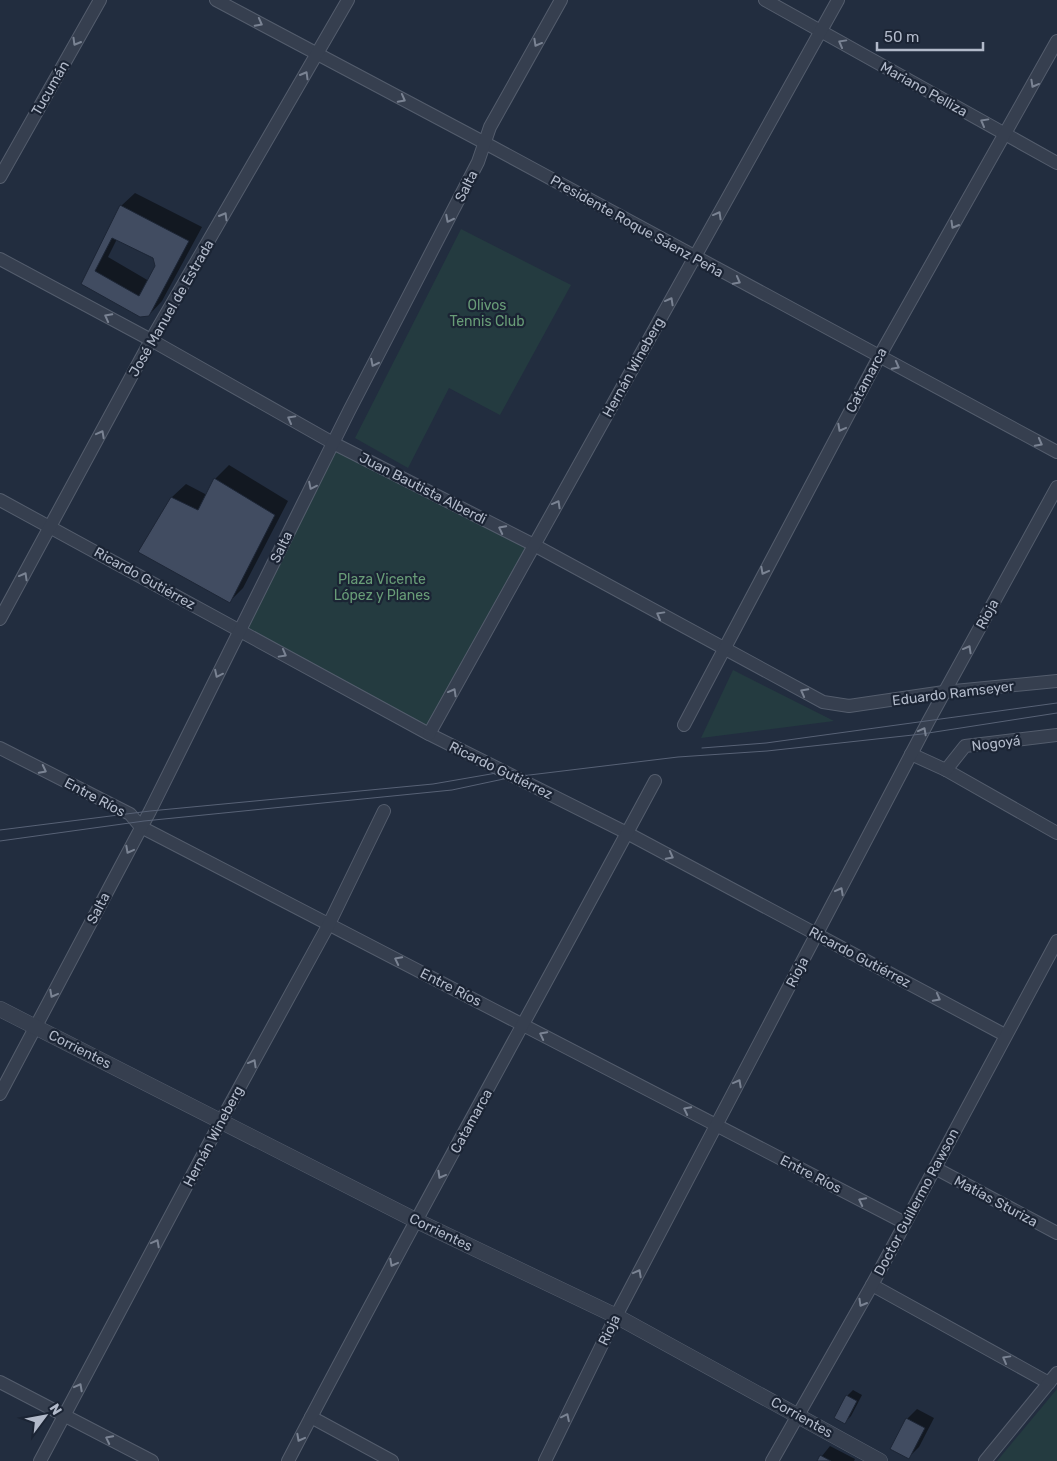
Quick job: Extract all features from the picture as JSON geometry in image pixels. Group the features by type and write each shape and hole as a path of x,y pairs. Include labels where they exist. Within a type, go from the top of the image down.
{"street":[{"name":"Tucumán","path":"0,177 100,0"},
{"name":"Presidente Roque Sáenz Peña","path":"216,0 485,142 694,258 1057,452"},
{"name":"José Manuel de Estrada","path":"0,619 52,527 151,340 348,0"},
{"name":"Salta","path":"0,1094 142,827 333,442 478,162 490,127 561,0"},
{"name":"Mariano Pelliza","path":"765,0 1057,163"},
{"name":"Hernán Wineberg","path":"429,734 838,0"},
{"name":"Catamarca","path":"684,725 722,649 879,357 1057,41"},
{"name":"Juan Bautista Alberdi","path":"0,259 151,340 333,442 534,545 722,649 823,702 850,706"},
{"name":"Rioja","path":"545,1461 616,1316 911,754 1057,487"},
{"name":"Ricardo Gutiérrez","path":"0,500 429,734 627,833 1006,1035"},
{"name":"Eduardo Ramseyer","path":"850,706 944,692 1057,682"},
{"name":"Nogoyá","path":"946,770 965,746 1057,735"},
{"name":"Entre Ríos","path":"0,748 130,814 142,827 906,1223"},
{"path":"911,754 946,770 1057,833"},
{"name":"Catamarca","path":"288,1461 415,1220 524,1025 655,781"},
{"name":"Hernán Wineberg","path":"40,1461 221,1121 329,924 384,810"},
{"name":"Doctor Guillermo Rawson","path":"772,1461 906,1223 1057,941"},
{"name":"Corrientes","path":"0,1009 415,1220 616,1316 880,1461"},
{"name":"Matías Sturiza","path":"935,1168 1057,1234"},
{"path":"872,1284 1053,1378 985,1461"},
{"path":"0,1382 152,1461"},
{"path":"311,1417 392,1461"}],"green space":[{"name":"Olivos Tennis Club","path":"461,229 571,285 500,415 449,388 408,468 355,438"},
{"name":"Plaza Vicente López y Planes","path":"333,443 534,545 429,734 240,630"},
{"path":"733,670 834,721 701,738"},
{"path":"1057,1389 1057,1461 997,1461"}],"building":[{"path":"120,205 189,241 149,316 140,317 81,284","holes":["112,238 153,258 155,266 139,296 95,271"]},
{"path":"214,478 275,515 230,603 138,552 171,497 198,510"},
{"path":"846,1395 857,1401 845,1424 834,1418"},
{"path":"906,1418 925,1428 909,1459 890,1449"},
{"path":"820,1455 831,1461 817,1461"}],"tram line":[{"path":"702,748 766,743 1057,703"},
{"path":"0,841 144,821 452,790 513,777 678,757 767,751 922,734 1057,713"},
{"path":"0,830 150,811 433,784 514,770"}]}
